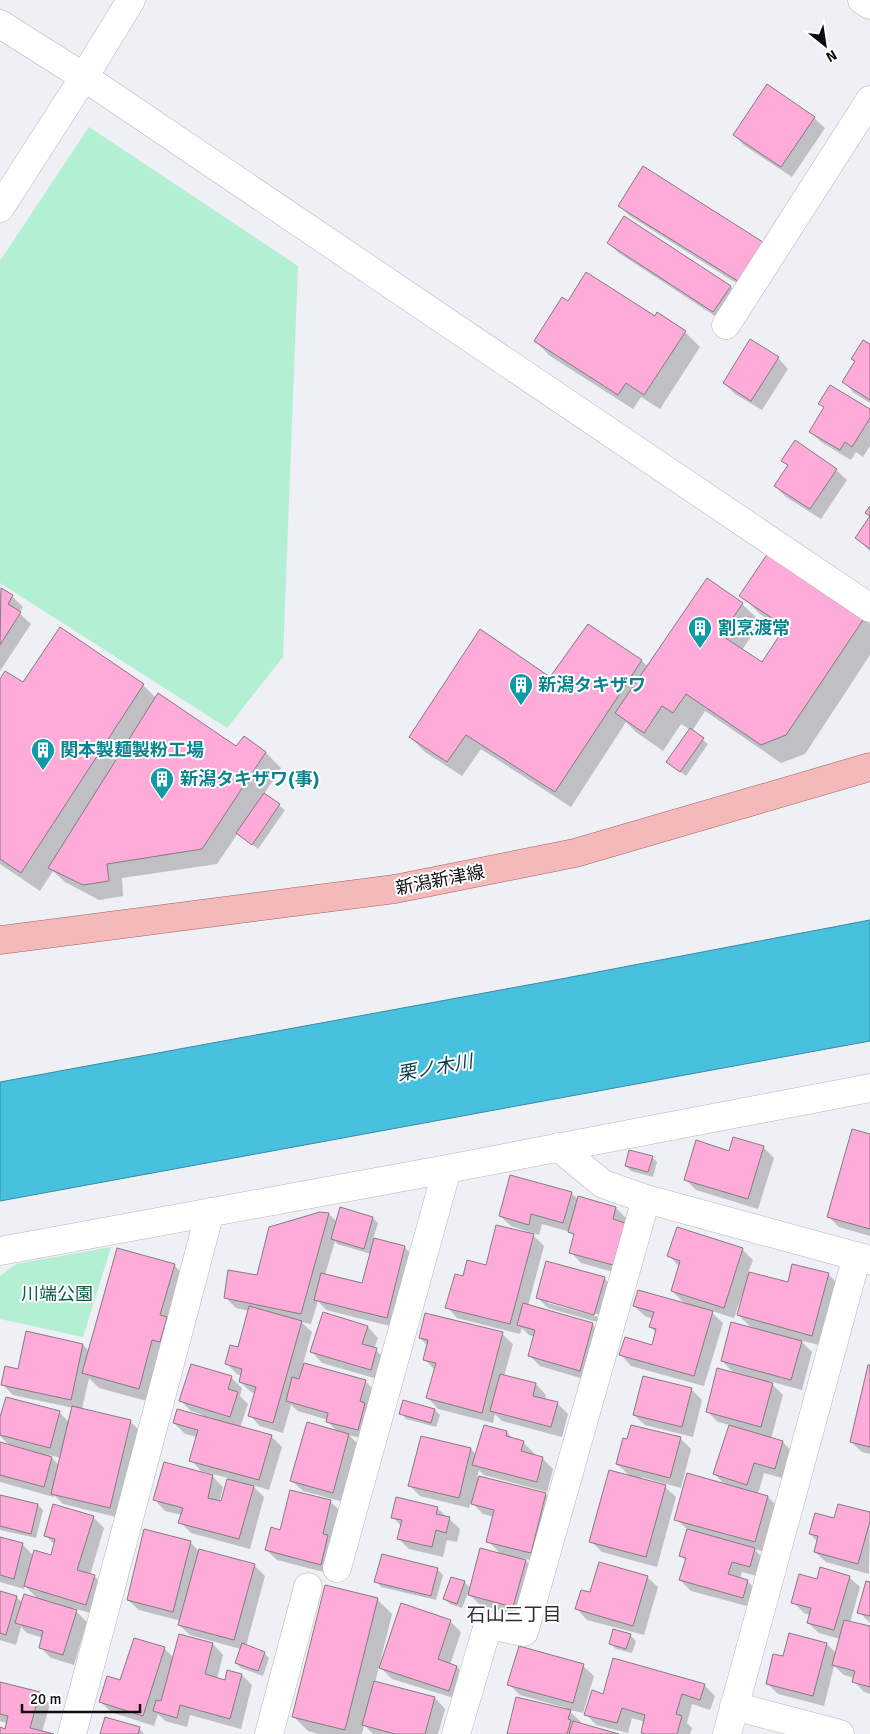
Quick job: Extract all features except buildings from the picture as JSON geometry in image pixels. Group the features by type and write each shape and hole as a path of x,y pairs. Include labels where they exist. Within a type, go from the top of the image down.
{"main road":[{"name":"新潟新津線","path":"0,940 414,886 575,853 870,767"}],"street":[{"path":"0,208 131,0"},
{"path":"862,0 870,5"},
{"path":"0,24 84,77 870,608"},
{"path":"726,325 870,100"},
{"path":"0,1251 446,1169 870,1088"},
{"path":"558,1147 603,1184 646,1199 863,1258 726,1734"},
{"path":"337,1568 446,1169"},
{"path":"456,1734 488,1625 524,1632 646,1199"},
{"path":"72,1734 210,1212"},
{"path":"269,1734 308,1587"},
{"path":"734,1706 840,1734"}],"green space":[{"path":"89,127 298,266 283,657 227,728 0,583 0,261"},
{"name":"川端公園","path":"111,1247 83,1337 0,1319 0,1276 16,1264"}],"water":[{"name":"栗ノ木川","path":"870,920 870,1041 0,1201 0,1082"}],"place":[{"name":"割烹渡常","path":"700,649"},
{"name":"新潟タキザワ","path":"521,706"},
{"name":"関本製麺製粉工場","path":"43,771"},
{"name":"新潟タキザワ(事)","path":"162,800"}],"district":[{"name":"石山三丁目","path":"514,1615"}]}
